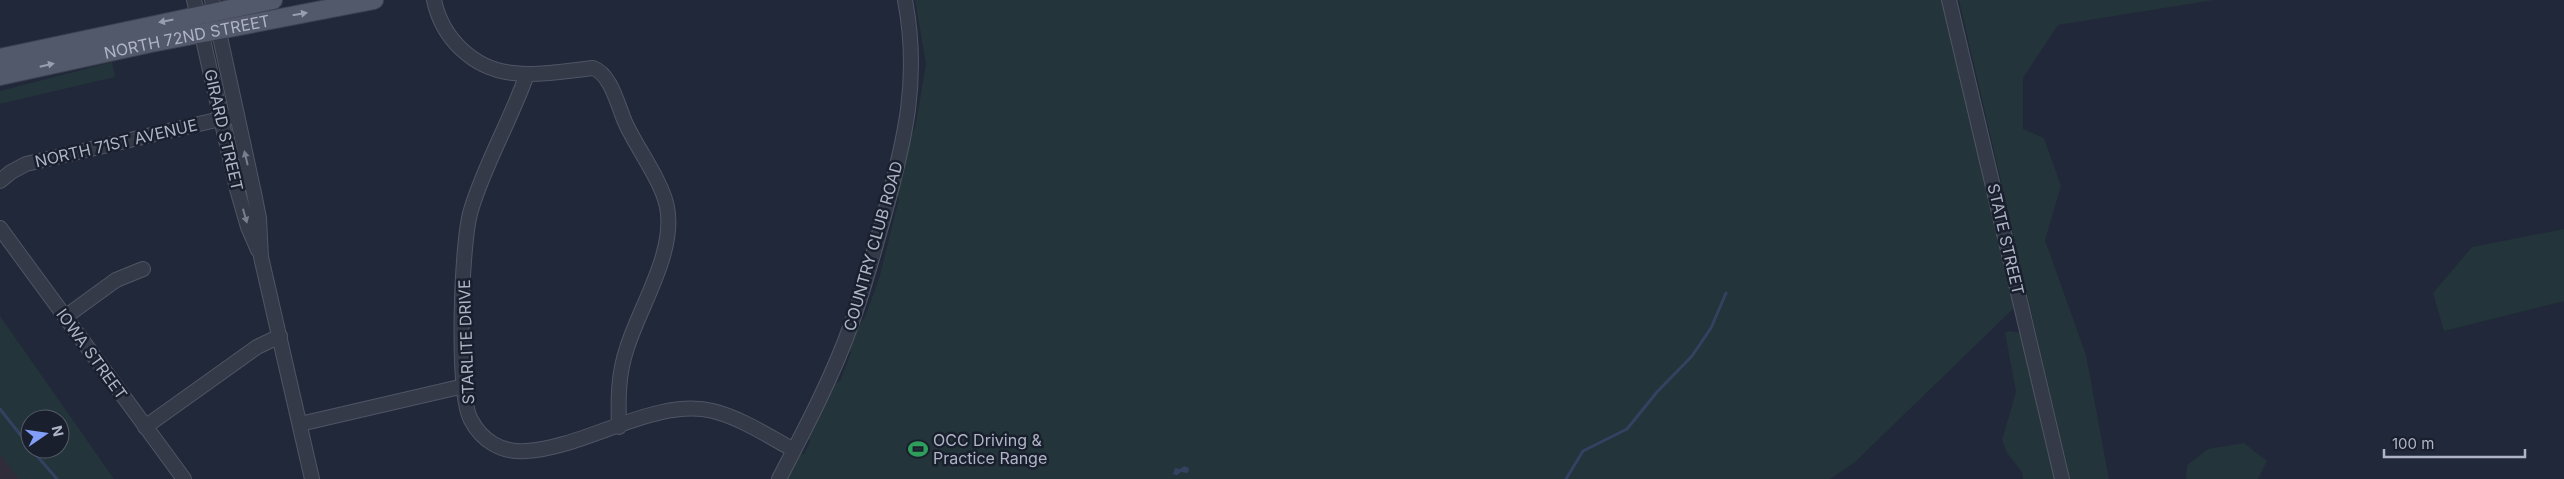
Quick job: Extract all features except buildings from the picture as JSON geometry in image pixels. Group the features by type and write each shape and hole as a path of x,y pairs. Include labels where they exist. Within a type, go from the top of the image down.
{"main road":[{"name":"NORTH 72ND STREET","path":"0,58 204,7 273,0"},
{"name":"NORTH 72ND STREET","path":"0,76 209,31 374,0"}],"street":[{"path":"434,0 439,19 448,35 462,51 487,66 510,73 527,74 593,68 602,72 630,134 661,191 669,217 664,252 622,365 618,393 619,427"},
{"name":"COUNTRY CLUB ROAD","path":"779,479 830,379 851,326 889,198 907,119 913,77 911,35 905,0"},
{"name":"STATE STREET","path":"1949,0 2062,479"},
{"name":"GIRARD STREET","path":"204,7 221,119 242,208 262,257"},
{"name":"GIRARD STREET","path":"209,31 236,115 259,218 262,257 312,479"},
{"name":"STARLITE DRIVE","path":"527,74 481,182 467,225 462,288 464,386 470,418 479,432 493,444 507,450 535,450 619,427 667,411 703,409 730,417 794,450"},
{"name":"NORTH 71ST AVENUE","path":"0,181 26,164 236,115"},
{"name":"IOWA STREET","path":"0,228 184,479"},
{"path":"65,317 116,280 143,269"},
{"path":"145,427 257,347 280,336"},
{"path":"300,424 464,386"}],"shaded area":[{"path":"915,0 1944,0 2015,302 2014,308 1854,463 1830,479 783,479 800,454 804,454 810,442 807,435 833,385 840,381 851,353 849,344 866,314 879,279 899,199 897,194 910,138 915,128 926,64"},
{"path":"1959,0 2214,0 2058,25 2023,78 2023,129 2044,138 2061,186 2045,240 2086,355 2109,479 2070,479"},
{"path":"112,62 115,77 0,104 0,91"},
{"path":"2564,229 2564,301 2444,331 2433,293 2472,247"},
{"path":"0,316 65,409 20,409 20,459 70,459 70,416 114,479 19,479 0,454"},
{"path":"2008,331 2023,333 2060,479 2023,479 2022,472 2007,453 2002,440 2016,392 2005,333"},
{"path":"0,437 32,479 0,479"},
{"path":"2244,443 2267,461 2258,479 2186,479 2187,465 2208,449"}],"water":[{"path":"1184,466 1189,468 1188,473 1173,474 1175,468 1180,469"}],"waterway":[{"path":"1566,479 1583,451 1627,429 1657,392 1692,356 1711,328 1726,293"},
{"path":"0,409 20,434"},
{"path":"40,459 57,479"}],"place":[{"name":"OCC Driving & Practice Range","path":"918,449"}]}
